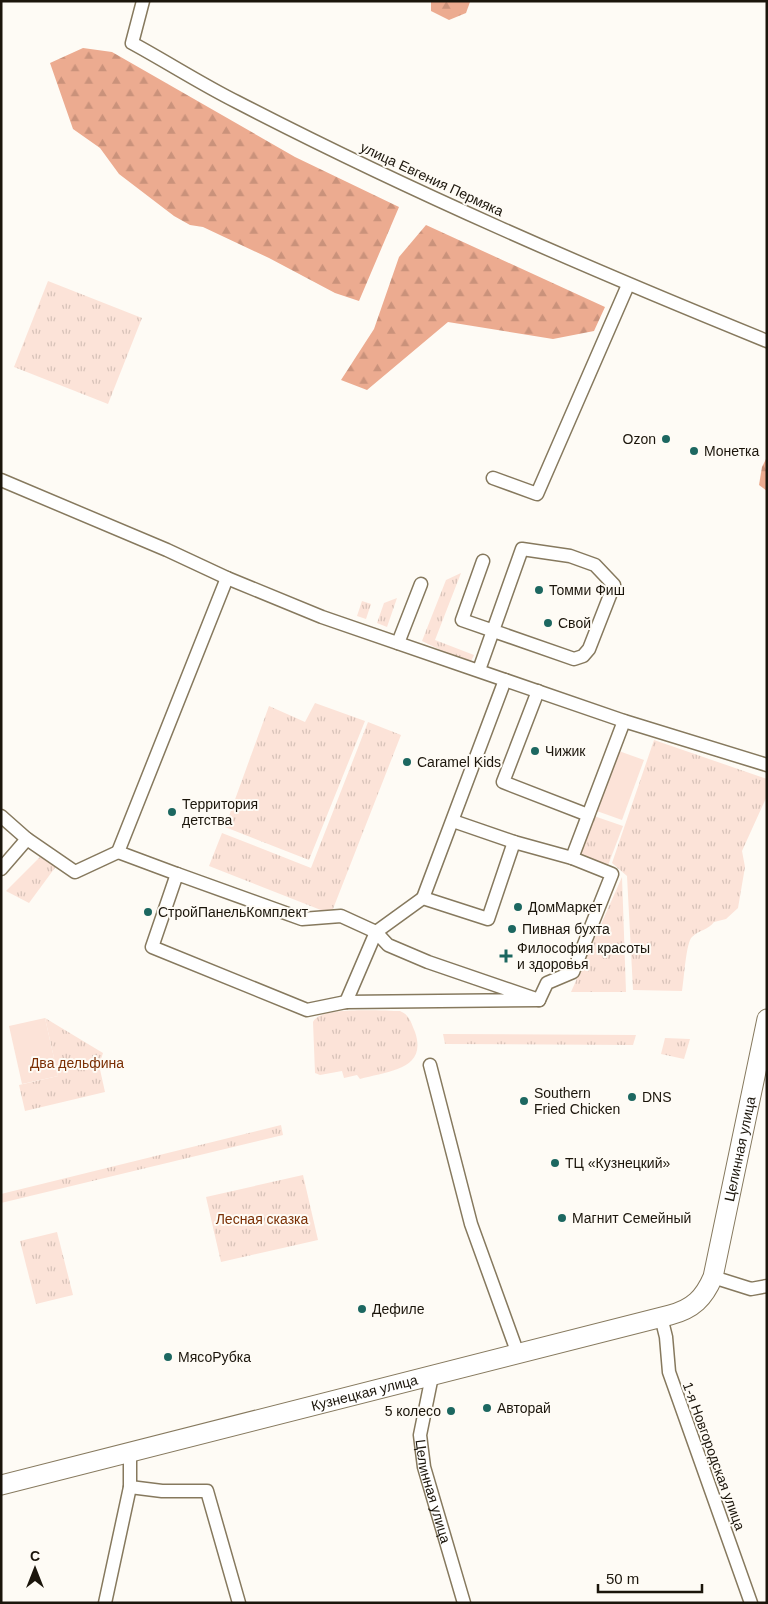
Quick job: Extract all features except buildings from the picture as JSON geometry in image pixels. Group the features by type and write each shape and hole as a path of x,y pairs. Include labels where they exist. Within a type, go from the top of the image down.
{"main road":[{"name":"Целинная улица","path":"713,1277 767,1019"},
{"name":"Кузнецкая улица","path":"1,1485 130,1454 679,1313 696,1304 706,1292 713,1277"}],"street":[{"name":"улица Евгения Пермяка","path":"143,1 132,43 236,102 435,199 628,285 670,300 767,341"},
{"path":"493,478 537,494 628,285"},
{"path":"1,480 322,617 624,721 767,765"},
{"path":"479,670 492,632 522,549 570,556 595,564 614,585 589,649 583,656 574,659 492,632 462,620 483,561"},
{"path":"1,816 27,838 76,872 118,852 227,578"},
{"path":"398,643 421,584"},
{"path":"346,1002 376,932 423,898 506,680"},
{"path":"538,691 503,782 588,815"},
{"path":"572,858 624,721"},
{"path":"453,821 514,842 572,858 612,874 573,972 546,983 539,1000"},
{"path":"1,869 27,838"},
{"path":"423,898 488,919 514,842"},
{"path":"118,852 302,919 341,916 376,932 388,945 420,959 539,1000"},
{"path":"176,874 152,948 307,1010 346,1002 423,1003 539,1000"},
{"path":"430,1065 471,1224 518,1354"},
{"path":"713,1277 751,1289 767,1286"},
{"name":"1-я Новгородская улица","path":"661,1317 666,1337 669,1372 751,1603"},
{"name":"Целинная улица","path":"432,1376 420,1435 424,1467 464,1603"},
{"path":"106,1603 130,1487 130,1454"},
{"path":"130,1487 162,1491 207,1491 239,1603"}],"green space":[{"path":"431,1 470,2 466,13 449,20 431,11"},
{"path":"83,48 112,52 295,157 399,207 359,301 335,293 269,258 203,227 190,225 174,216 119,174 100,148 73,129 50,63"},
{"path":"426,225 605,307 594,331 553,339 448,322 367,390 341,380 374,329 399,257"},
{"path":"48,281 142,318 108,404 14,367"},
{"path":"767,457 767,491 759,485 762,467"},
{"path":"461,573 435,640 474,655 471,661 463,661 422,641 446,580"},
{"path":"397,598 387,627 377,623 384,603"},
{"path":"362,601 371,604 366,619 357,616"},
{"path":"315,703 365,721 309,860 225,827 269,706 305,722"},
{"path":"368,722 401,735 331,914 209,866 222,833 311,868"},
{"path":"654,740 767,779 767,796 742,851 745,867 738,908 726,919 714,922 692,937 687,953 682,991 633,990 627,876 612,863"},
{"path":"616,750 644,760 622,820 594,810"},
{"path":"591,815 623,826 607,868 576,857"},
{"path":"41,856 57,865 29,903 6,891"},
{"path":"622,877 626,992 571,992"},
{"path":"352,1010 400,1011 411,1022 417,1045 416,1054 402,1067 360,1079 357,1075 344,1078 342,1071 320,1075 315,1073 313,1022 318,1017 339,1011"},
{"name":"Два дельфина","path":"45,1018 103,1053 99,1065 105,1092 25,1111 19,1085 58,1076"},
{"path":"45,1018 58,1076 22,1084 9,1026"},
{"path":"443,1034 636,1035 633,1045 445,1044"},
{"path":"665,1038 690,1039 684,1059 661,1054"},
{"path":"281,1125 283,1135 1,1203 1,1194"},
{"name":"Лесная сказка","path":"303,1175 318,1240 221,1262 206,1197"},
{"path":"57,1232 73,1295 36,1304 20,1241"}],"place":[{"name":"Ozon","path":"666,439"},
{"name":"Монетка","path":"694,451"},
{"name":"Томми Фиш","path":"539,590"},
{"name":"Свой","path":"548,623"},
{"name":"Чижик","path":"535,751"},
{"name":"Caramel Kids","path":"407,762"},
{"name":"Территория детства","path":"172,812"},
{"name":"ДомМаркет","path":"518,907"},
{"name":"СтройПанельКомплект","path":"148,912"},
{"name":"Пивная бухта","path":"512,929"},
{"name":"Философия красоты и здоровья","path":"506,956"},
{"name":"DNS","path":"632,1097"},
{"name":"Southern Fried Chicken","path":"524,1101"},
{"name":"ТЦ «Кузнецкий»","path":"555,1163"},
{"name":"Магнит Семейный","path":"562,1218"},
{"name":"Дефиле","path":"362,1309"},
{"name":"МясоРубка","path":"168,1357"},
{"name":"Авторай","path":"487,1408"},
{"name":"5 колесо","path":"451,1411"}]}
